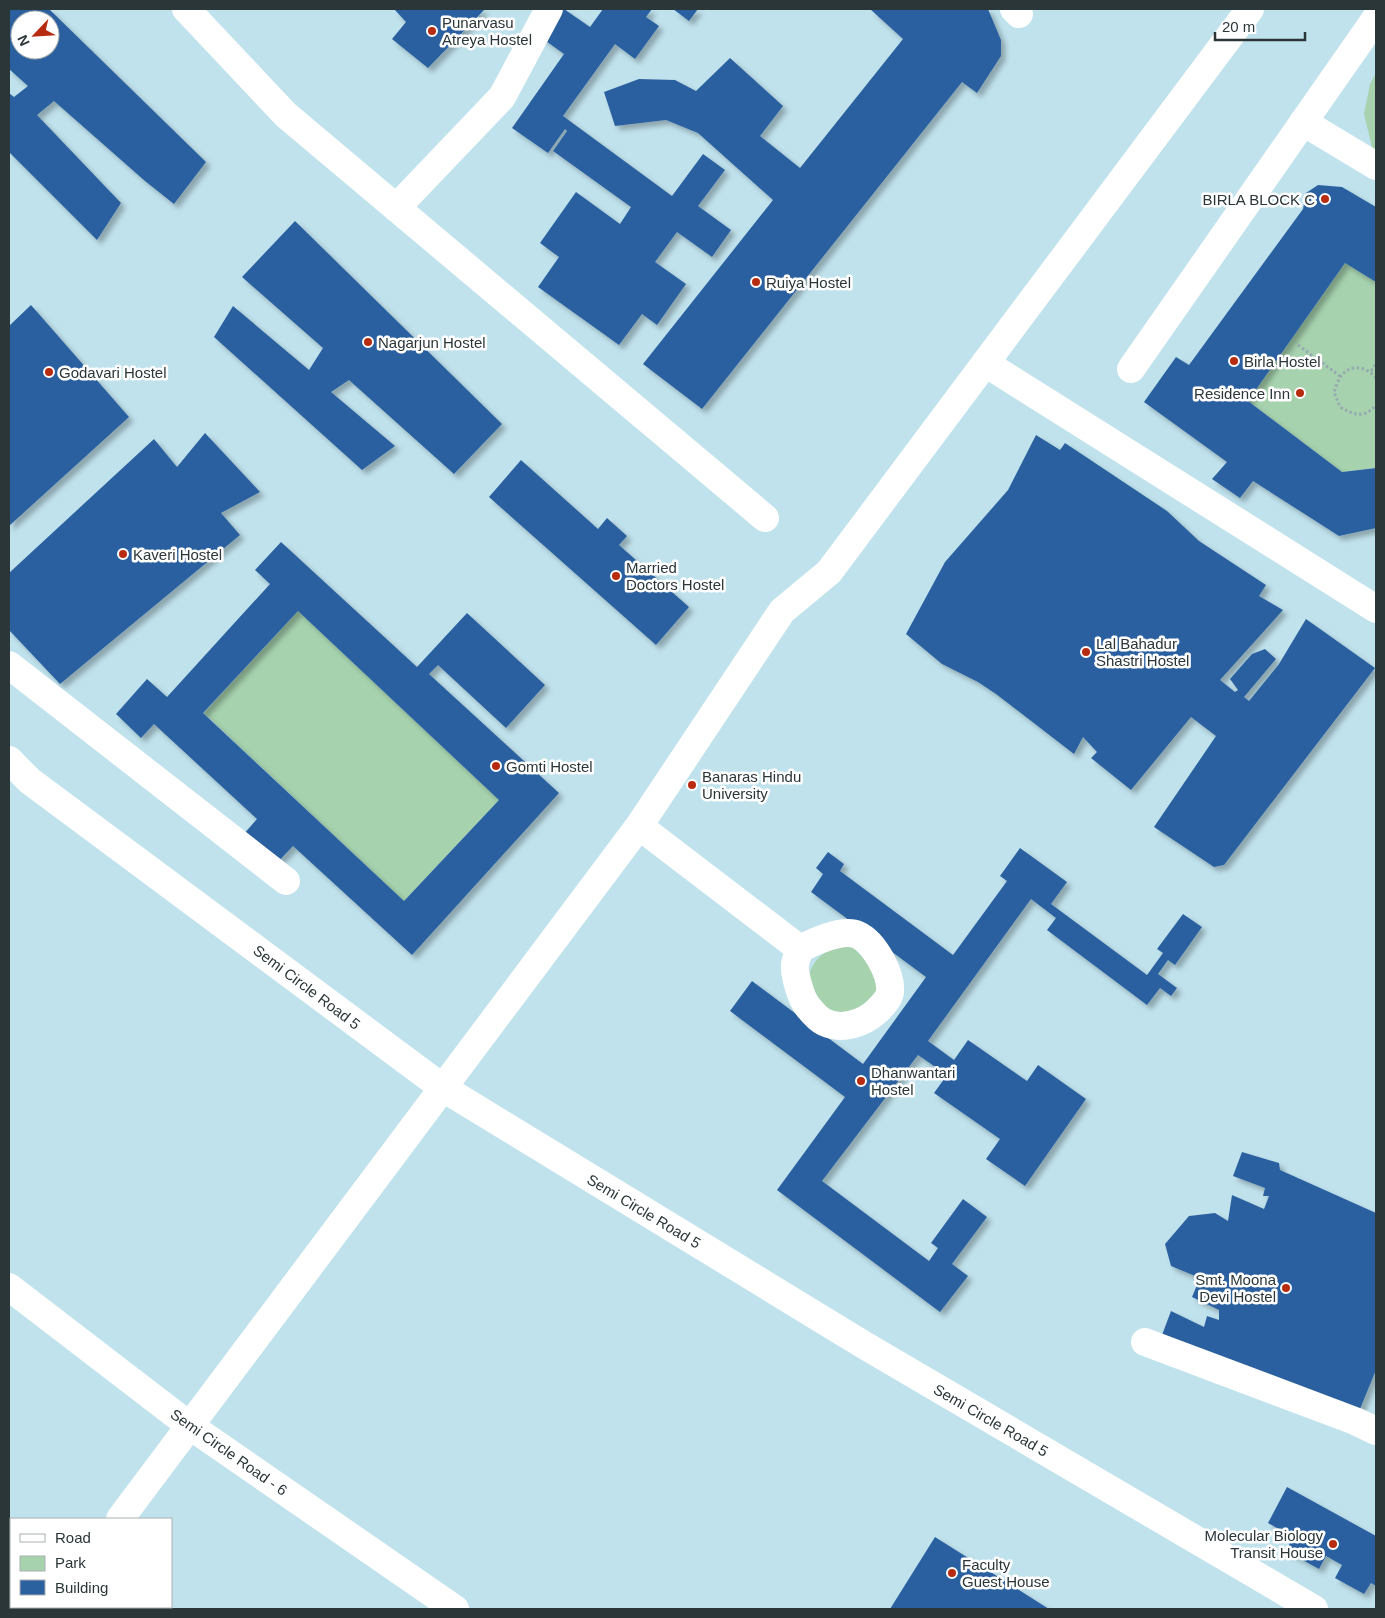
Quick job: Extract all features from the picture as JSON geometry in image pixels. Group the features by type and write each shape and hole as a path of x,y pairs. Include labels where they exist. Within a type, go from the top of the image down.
{"street":[{"path":"186,9 286,115 765,518"},
{"path":"396,208 502,97 549,9"},
{"path":"121,1518 639,826 782,610 829,572 1250,9"},
{"path":"1132,369 1376,18"},
{"path":"1303,122 1376,166"},
{"path":"985,363 1376,609"},
{"path":"9,665 286,881"},
{"name":"Semi Circle Road 5","path":"9,760 30,781 443,1088 864,1345 1314,1609"},
{"path":"639,826 800,949"},
{"name":"Semi Circle Road - 6","path":"9,1287 190,1426 455,1609"},
{"path":"1144,1342 1355,1421 1376,1431"}],"path":[{"path":"1298,345 1340,376"},
{"path":"1371,371 1376,364"},
{"path":"1376,378 1371,371 1360,368 1348,369 1340,376 1334,392 1340,407 1354,415 1370,412 1376,405"}],"shaded area":[{"name":"Banaras Hindu University","path":"9,9 1376,9 1376,1609 9,1609"}],"green space":[{"path":"1376,73 1376,152 1372,147 1364,114 1370,84"},
{"path":"1345,263 1376,282 1376,468 1342,472 1248,401"},
{"path":"298,611 499,800 404,901 204,713"},
{"path":"847,946 862,950 878,980 877,991 864,1012 830,1016 822,1008 808,978 814,964 822,955 833,949"}],"building":[{"path":"9,9 49,9 10,10 10,60 60,60 60,20 206,162 174,204 54,101 37,115 121,203 97,240 9,152 9,93 14,97 28,86 9,69"},
{"name":"Punarvasu Atreya Hostel","path":"394,9 485,9 428,68 392,39 406,22"},
{"path":"558,9 564,9 590,27 603,9 652,9 646,17 659,26 635,59 615,44 563,116 672,196 703,154 725,170 698,206 731,230 712,257 677,232 655,262 686,284 657,325 642,314 619,345 538,287 559,257 540,243 576,192 620,224 631,207 553,151 567,131 565,129 548,153 512,128 564,54 539,36"},
{"path":"673,9 698,9 689,21"},
{"name":"Ruiya Hostel","path":"870,9 988,9 1001,40 1001,56 977,93 962,82 702,409 643,364 773,200 698,133 666,120 615,126 604,92 639,79 675,80 696,91 730,58 783,106 760,136 800,168 903,39"},
{"name":"Birla Hostel","path":"1318,185 1342,187 1376,207 1376,282 1345,263 1248,401 1342,472 1376,468 1376,528 1339,536 1253,481 1240,498 1212,479 1227,462 1144,402 1176,357 1189,365 1303,209 1306,193"},
{"name":"Nagarjun Hostel","path":"295,221 502,424 454,474 349,380 331,392 395,446 362,470 214,337 233,306 309,370 323,348 242,277"},
{"name":"Godavari Hostel","path":"31,305 129,417 9,526 9,326"},
{"name":"Kaveri Hostel","path":"205,433 260,492 221,513 240,535 60,684 9,630 9,573 154,439 177,467"},
{"name":"Lal Bahadur Shastri Hostel","path":"1036,435 1060,450 1065,443 1167,511 1199,541 1266,585 1259,596 1283,610 1220,680 1235,692 1238,690 1230,679 1252,654 1265,649 1276,659 1244,697 1249,701 1279,664 1306,619 1375,668 1224,865 1214,867 1154,827 1216,736 1191,717 1131,790 1091,758 1097,752 1083,737 1074,754 996,694 978,682 942,664 906,634 945,562 1008,490"},
{"name":"Married Doctors Hostel","path":"521,460 598,529 607,518 627,536 619,545 689,607 656,645 489,497"},
{"name":"Gomti Hostel","path":"281,542 417,667 467,613 545,685 506,728 438,665 429,674 559,793 412,955 293,846 274,866 242,836 257,819 154,724 141,738 116,714 147,679 167,697 270,584 255,570","holes":["298,611 499,800 404,901 203,713"]},
{"name":"Dhanwantari Hostel","path":"1020,848 1067,882 1051,904 1147,975 1163,953 1157,949 1183,914 1202,927 1175,965 1168,960 1158,974 1177,988 1171,996 1160,988 1147,1005 1047,930 1056,918 1031,899 928,1041 954,1060 968,1040 1027,1081 1038,1065 1086,1099 1025,1186 986,1159 1000,1139 934,1093 947,1075 918,1055 822,1181 929,1261 938,1248 931,1243 963,1199 987,1217 952,1264 968,1276 940,1312 777,1190 845,1097 730,1011 752,981 863,1064 926,977 811,892 823,874 816,868 828,852 844,864 840,871 953,955 1007,881 1000,876"},
{"name":"Smt. Moona Devi Hostel","path":"1242,1152 1279,1163 1280,1170 1376,1213 1376,1370 1355,1421 1162,1335 1171,1311 1204,1327 1207,1316 1219,1320 1219,1310 1192,1297 1200,1278 1171,1266 1165,1244 1189,1216 1215,1213 1228,1221 1232,1195 1264,1209 1269,1196 1263,1196 1265,1188 1233,1176"},
{"name":"Molecular Biology Transit House","path":"1287,1487 1376,1536 1376,1586 1371,1583 1364,1594 1335,1578 1342,1565 1326,1556 1319,1569 1286,1551 1293,1537 1268,1523"},
{"name":"Faculty Guest House","path":"935,1537 1049,1609 890,1609"}],"place":[{"name":"Punarvasu Atreya Hostel","path":"432,31"},
{"name":"BIRLA BLOCK C","path":"1325,199"},
{"name":"Ruiya Hostel","path":"756,282"},
{"name":"Nagarjun Hostel","path":"368,342"},
{"name":"Birla Hostel","path":"1234,361"},
{"name":"Godavari Hostel","path":"49,372"},
{"name":"Residence Inn","path":"1300,393"},
{"name":"Kaveri Hostel","path":"123,554"},
{"name":"Married Doctors Hostel","path":"616,576"},
{"name":"Lal Bahadur Shastri Hostel","path":"1086,652"},
{"name":"Gomti Hostel","path":"496,766"},
{"name":"Banaras Hindu University","path":"692,785"},
{"name":"Dhanwantari Hostel","path":"861,1081"},
{"name":"Smt. Moona Devi Hostel","path":"1286,1288"},
{"name":"Molecular Biology Transit House","path":"1333,1544"},
{"name":"Faculty Guest House","path":"952,1573"}]}
